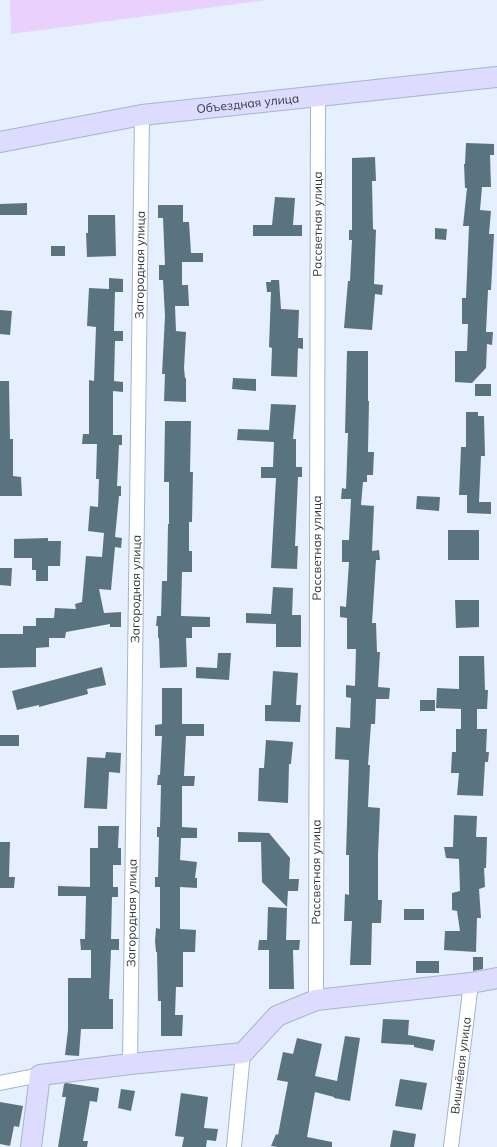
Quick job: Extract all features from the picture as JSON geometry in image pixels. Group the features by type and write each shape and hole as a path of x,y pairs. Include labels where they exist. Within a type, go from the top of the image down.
{"street":[{"name":"Объездная улица","path":"0,142 142,115 497,77"},
{"name":"Рассветная улица","path":"316,1000 318,96"},
{"name":"Загородная улица","path":"130,1064 142,115"},
{"path":"234,1147 243,1052 277,1016 316,1000 471,983 497,978"},
{"name":"Вишнёвая улица","path":"451,1147 471,983"},
{"path":"0,1083 40,1075 243,1052"},
{"path":"31,1147 40,1075"}],"shaded area":[{"path":"10,0 267,0 11,34"}],"building":[{"path":"466,143 494,144 494,155 490,155 491,187 482,187 480,210 491,211 489,234 494,234 491,290 488,290 486,332 493,332 492,345 487,344 486,368 472,383 455,382 455,351 467,351 468,324 462,324 462,298 466,298 469,226 463,226 467,188 465,188 464,164"},
{"path":"375,157 376,181 372,181 373,229 376,230 374,284 383,285 382,295 375,294 372,330 344,328 348,281 350,281 352,240 349,240 349,230 352,230 352,158"},
{"path":"275,197 295,198 293,225 302,225 302,236 253,236 253,225 272,225"},
{"path":"27,203 27,215 0,215 0,204"},
{"path":"158,205 183,205 183,222 189,222 191,253 203,253 203,262 182,262 182,285 188,285 189,306 175,306 176,331 186,332 184,368 186,378 186,402 164,401 165,374 162,374 165,316 163,280 159,280 159,265 165,265 163,218 158,218"},
{"path":"88,215 115,215 116,256 87,257 86,233 88,233"},
{"path":"435,228 447,229 446,240 435,239"},
{"path":"51,246 65,246 65,256 51,256"},
{"path":"109,278 123,279 123,292 115,292 114,331 123,331 123,341 115,341 114,381 123,382 123,392 113,391 113,435 122,435 122,445 119,445 117,486 121,486 121,496 119,496 115,537 122,538 121,548 115,547 111,590 99,589 104,613 121,612 121,627 110,627 110,624 66,632 65,638 49,638 49,647 36,648 36,667 0,668 0,634 23,634 23,626 36,626 36,618 54,618 55,608 76,609 75,604 82,602 86,556 102,557 104,533 88,531 90,506 98,507 99,479 96,479 97,444 82,444 83,434 89,434 89,380 94,381 96,327 87,326 89,288 109,289"},
{"path":"271,280 279,280 281,309 299,310 298,338 303,338 303,349 298,348 297,377 271,376 272,348 269,347 271,292 267,292 266,282 271,282"},
{"path":"0,310 12,311 10,335 0,334"},
{"path":"347,351 368,351 368,452 374,452 373,475 367,475 367,482 363,482 361,505 374,506 372,551 379,550 380,560 376,560 372,623 376,623 377,652 380,652 378,687 390,688 389,699 376,699 375,724 371,724 368,765 370,765 368,807 380,808 378,900 382,900 381,923 372,923 371,965 350,965 352,921 344,921 345,894 349,895 349,855 346,855 349,760 335,759 336,727 350,728 351,698 346,697 346,685 355,686 356,649 347,649 347,618 340,617 340,606 346,607 349,562 342,562 342,540 349,540 351,499 341,499 342,488 346,489 348,433 345,433"},
{"path":"233,378 256,379 256,391 232,389"},
{"path":"0,381 9,381 10,439 13,439 13,476 21,477 22,496 0,496"},
{"path":"475,384 491,384 491,396 475,396"},
{"path":"271,404 296,405 293,439 296,439 296,467 302,467 302,477 298,477 295,546 298,546 297,569 271,568 276,478 261,478 261,467 273,467 274,442 237,440 238,429 269,430"},
{"path":"466,412 478,412 478,416 484,416 485,456 481,456 479,502 491,502 491,514 467,513 467,495 459,495 461,447 466,447"},
{"path":"165,421 191,421 190,472 193,472 192,522 189,522 189,551 192,551 192,572 182,572 181,616 210,617 210,627 192,627 192,638 186,638 187,667 160,668 158,626 156,626 157,616 161,616 162,581 167,581 169,524 169,482 164,482"},
{"path":"417,496 440,497 439,511 416,509"},
{"path":"448,530 479,530 479,560 448,560"},
{"path":"48,538 48,541 61,541 60,566 48,566 48,581 36,581 36,570 32,570 32,558 14,558 14,539"},
{"path":"0,568 12,568 11,586 0,585"},
{"path":"273,587 293,588 292,615 301,615 301,647 276,647 276,624 246,623 246,613 271,614"},
{"path":"455,600 479,600 479,627 456,628"},
{"path":"218,653 231,653 229,680 196,678 196,667 217,668"},
{"path":"459,656 484,656 485,690 488,690 487,709 477,709 477,729 487,729 486,752 489,752 488,762 485,762 483,796 457,795 459,773 451,773 452,752 456,752 456,729 461,729 461,709 436,708 437,688 459,689"},
{"path":"102,667 106,685 87,689 88,694 39,707 39,705 17,710 12,691"},
{"path":"273,671 298,673 296,705 301,705 300,722 265,721 265,705 271,705"},
{"path":"162,688 182,688 182,724 204,724 204,736 186,736 184,776 195,776 194,786 182,786 182,827 197,828 197,838 181,838 180,860 197,862 195,878 197,878 197,888 180,887 180,929 196,930 195,952 183,952 183,987 176,987 175,1015 183,1015 182,1036 161,1036 161,1001 158,1001 157,952 155,941 156,928 160,929 160,887 155,887 155,877 158,877 159,837 157,837 157,827 160,827 161,785 157,785 158,775 160,775 162,736 155,736 155,725 162,724"},
{"path":"420,700 435,700 435,711 420,711"},
{"path":"0,735 19,735 19,746 0,746"},
{"path":"266,740 293,742 291,764 289,764 288,803 258,801 259,768 264,768"},
{"path":"106,752 121,753 120,773 109,772 107,809 84,808 87,757 105,758"},
{"path":"454,815 477,816 476,837 487,837 486,868 484,868 485,887 479,889 481,918 477,918 476,952 444,950 445,931 460,931 457,911 452,910 452,893 460,891 459,859 446,858 444,847 453,847"},
{"path":"98,826 119,826 118,848 121,848 121,865 113,865 113,887 118,887 118,897 112,897 111,939 119,939 119,950 111,950 109,999 113,999 113,1029 81,1029 79,1056 65,1055 68,1030 68,978 91,978 91,950 81,950 80,939 85,939 86,896 58,896 58,886 90,887 90,848 98,848"},
{"path":"238,832 269,833 290,858 289,879 299,879 298,891 288,891 287,907 262,882 261,842 238,842"},
{"path":"0,842 10,842 9,877 15,877 14,888 0,888"},
{"path":"268,907 287,908 286,940 300,940 299,950 293,950 294,989 269,989 269,950 258,950 259,940 267,940"},
{"path":"404,909 424,909 424,920 404,920"},
{"path":"473,957 483,957 483,969 473,971"},
{"path":"416,961 439,961 439,973 416,973"},
{"path":"383,1019 409,1020 408,1035 435,1040 433,1051 414,1047 414,1045 381,1043"},
{"path":"345,1036 360,1038 350,1101 315,1092 307,1137 332,1142 332,1147 271,1146 276,1134 278,1135 288,1082 277,1080 283,1052 293,1054 297,1038 322,1044 315,1076 337,1081"},
{"path":"400,1079 427,1083 422,1110 395,1106"},
{"path":"66,1083 99,1088 97,1102 90,1101 83,1141 88,1141 87,1147 58,1147 66,1097 62,1097 64,1084"},
{"path":"121,1089 135,1091 131,1111 118,1108"},
{"path":"181,1093 208,1097 204,1128 218,1129 216,1141 207,1140 206,1147 182,1147 184,1137 175,1136"},
{"path":"0,1102 23,1106 19,1127 14,1126 10,1146 0,1144"},
{"path":"393,1130 416,1134 414,1147 390,1147"}]}
